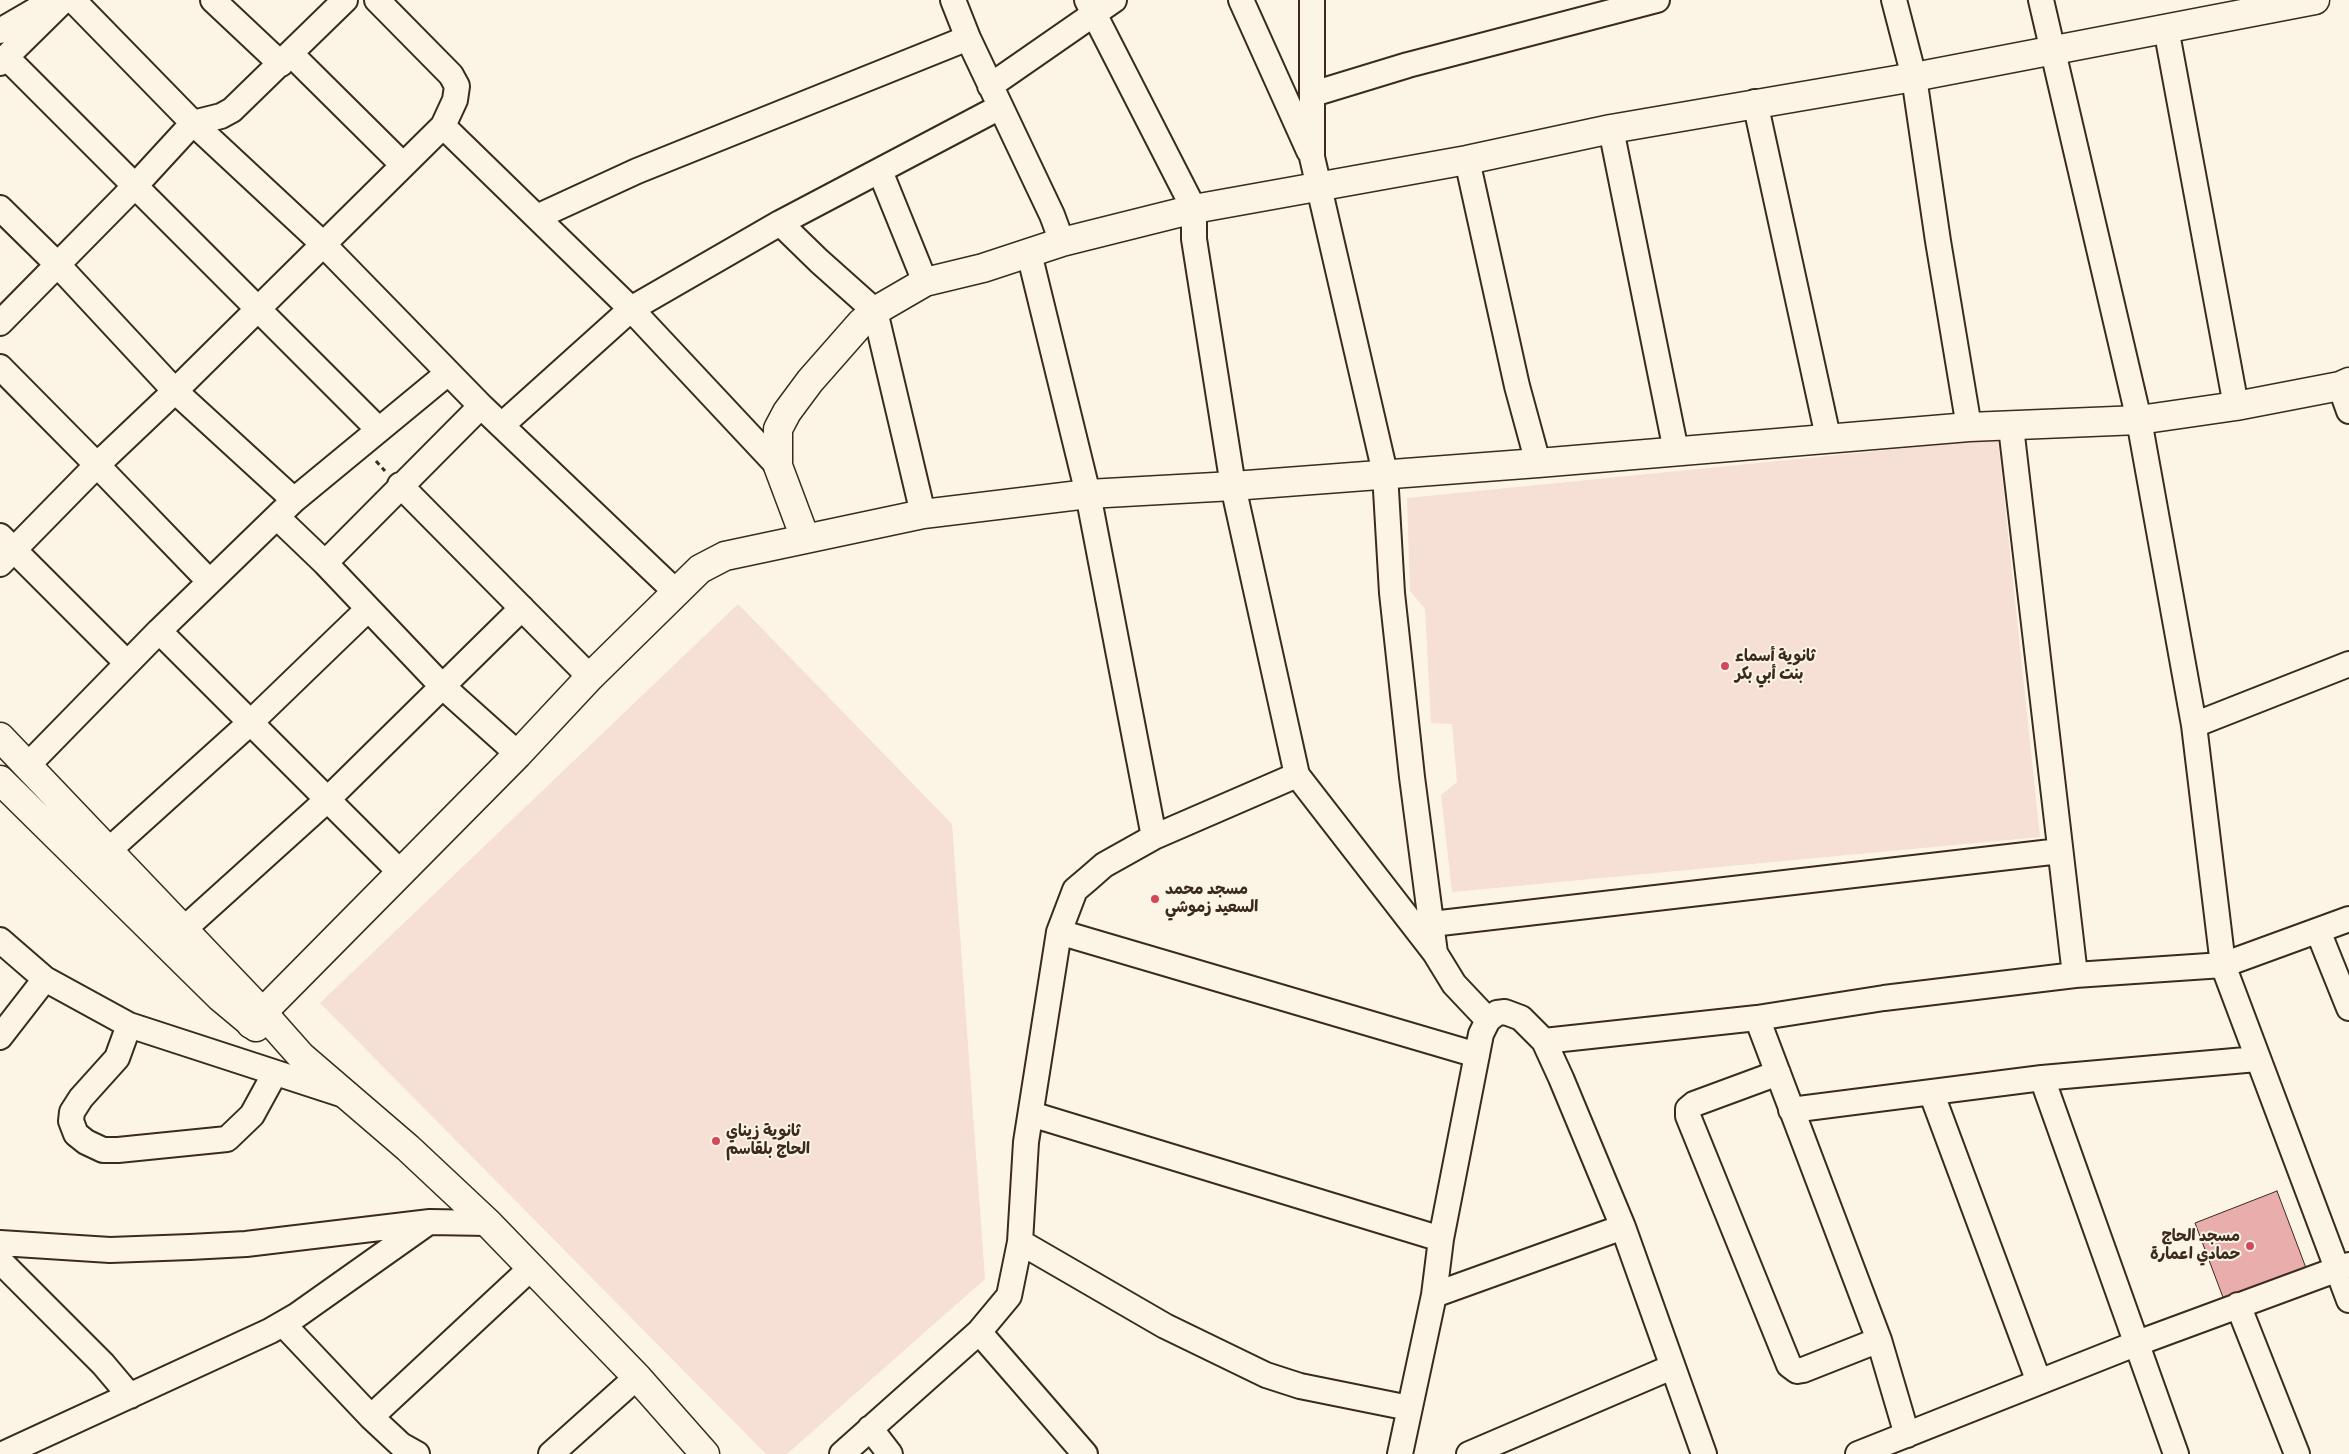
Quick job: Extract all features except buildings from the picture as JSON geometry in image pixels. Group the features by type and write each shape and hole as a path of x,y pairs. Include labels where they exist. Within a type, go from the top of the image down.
{"main road":[{"path":"805,538 778,466 778,429 787,412 836,351 875,311 925,282 983,268 1062,242 1194,209 1466,160 1611,129 1755,102 1914,77 2315,0"},
{"path":"257,1018 518,754 590,677 676,592 700,569 725,556 923,514 1088,494 1233,486 1385,473 1538,463 1828,437 1969,427 2011,427 2139,420 2236,406 2345,384"},
{"path":"0,737 183,930 257,1018 408,1148 488,1222 637,1377 705,1454"},
{"path":"0,780 220,997 257,1018"}],"street":[{"path":"0,31 54,0"},
{"path":"64,0 3,60 136,185 256,310 378,430"},
{"path":"73,0 193,123 323,244 481,406 676,592"},
{"path":"213,0 286,59 403,165"},
{"path":"0,323 136,185 193,123 221,116 232,110 345,0"},
{"path":"127,663 4,550 176,390 443,126 455,100 457,86 451,75 377,0"},
{"path":"953,0 1000,108 1052,215 1062,242"},
{"path":"990,86 1090,6 1114,0"},
{"path":"1241,0 1312,157 1385,473 1393,603 1412,777 1435,953"},
{"path":"1312,0 1312,157"},
{"path":"1313,94 1408,65 1658,0"},
{"path":"1894,0 1914,77 1938,241 1969,427"},
{"path":"2041,0 2054,49 2139,420 2194,725 2223,965 2257,1059 2343,1267 2349,1300"},
{"path":"1090,6 1194,209 1194,239 1233,486 1297,775 1435,953 1454,984 1488,1020"},
{"path":"2166,28 2236,406"},
{"path":"537,217 637,171 968,38"},
{"path":"1755,102 1828,437"},
{"path":"502,426 631,309 780,223 1000,108"},
{"path":"443,126 631,309 778,466"},
{"path":"1611,129 1676,451"},
{"path":"1466,160 1517,386 1538,463"},
{"path":"880,171 925,282"},
{"path":"0,208 57,264 176,390 294,500"},
{"path":"780,223 875,311 923,514"},
{"path":"1029,253 1088,494 1154,837"},
{"path":"0,367 98,464 209,581"},
{"path":"28,765 209,581 294,500 448,373"},
{"path":"2345,384 2349,411"},
{"path":"325,563 400,485 481,406"},
{"path":"2011,427 2075,975"},
{"path":"400,485 590,677"},
{"path":"277,517 325,563 441,685 518,754"},
{"path":"183,930 327,800 441,685 522,608"},
{"path":"108,851 251,722 368,610"},
{"path":"159,631 400,872"},
{"path":"2194,725 2349,664"},
{"path":"842,1454 979,1332 1010,1296 1020,1242 1026,1142 1058,932 1075,890 1104,865 1154,837 1297,775"},
{"path":"1432,924 2060,851"},
{"path":"1544,1041 1756,1018 1884,998 2075,975 2223,965 2349,919"},
{"path":"2318,931 2349,1008"},
{"path":"1058,932 1477,1055"},
{"path":"0,940 45,980 128,1025 348,1096"},
{"path":"0,1037 45,980"},
{"path":"1400,1454 1408,1408 1434,1295 1441,1239 1481,1034 1488,1020 1497,1013 1512,1013 1521,1018 1544,1041 1623,1227 1704,1454"},
{"path":"1756,1018 1879,1340 1907,1434"},
{"path":"128,1025 117,1058 81,1098 72,1112 70,1121 76,1134 86,1142 103,1150 227,1139 252,1115 275,1073"},
{"path":"1791,1110 2042,1078 2257,1059"},
{"path":"1778,1073 1690,1106 1688,1116 1789,1365 1797,1371 1802,1370 1879,1340"},
{"path":"2042,1078 2135,1344 2169,1452"},
{"path":"1931,1092 2039,1382"},
{"path":"1031,1114 1441,1239"},
{"path":"3,1454 283,1324 430,1222"},
{"path":"0,1243 110,1250 190,1247 246,1244 430,1222 488,1222"},
{"path":"1434,1295 1623,1227"},
{"path":"1020,1242 1166,1326 1266,1375 1300,1386 1408,1408"},
{"path":"0,1261 103,1364 130,1396"},
{"path":"1858,1454 2135,1344 2343,1267"},
{"path":"371,1417 531,1268"},
{"path":"2238,1305 2297,1454"},
{"path":"283,1324 371,1417 401,1445 417,1454"},
{"path":"979,1332 1085,1454"},
{"path":"1469,1454 1672,1367"},
{"path":"551,1454 637,1377"},
{"path":"870,1428 890,1454"}],"shaded area":[{"name":"ثانوية أسماء بنت أبي بكر","path":"1998,439 2040,837 1452,892 1441,795 1457,782 1452,724 1431,723 1425,609 1410,591 1407,498"},
{"name":"ثانوية زيناي الحاج بلقاسم","path":"738,604 952,824 985,1279 787,1454 766,1454 320,1003"}],"place":[{"name":"ثانوية أسماء بنت أبي بكر","path":"1725,666"},
{"name":"مسجد محمد السعيد زموشي","path":"1155,899"},
{"name":"ثانوية زيناي الحاج بلقاسم","path":"716,1141"},
{"name":"مسجد الحاج حمادي اعمارة","path":"2250,1246"}]}
